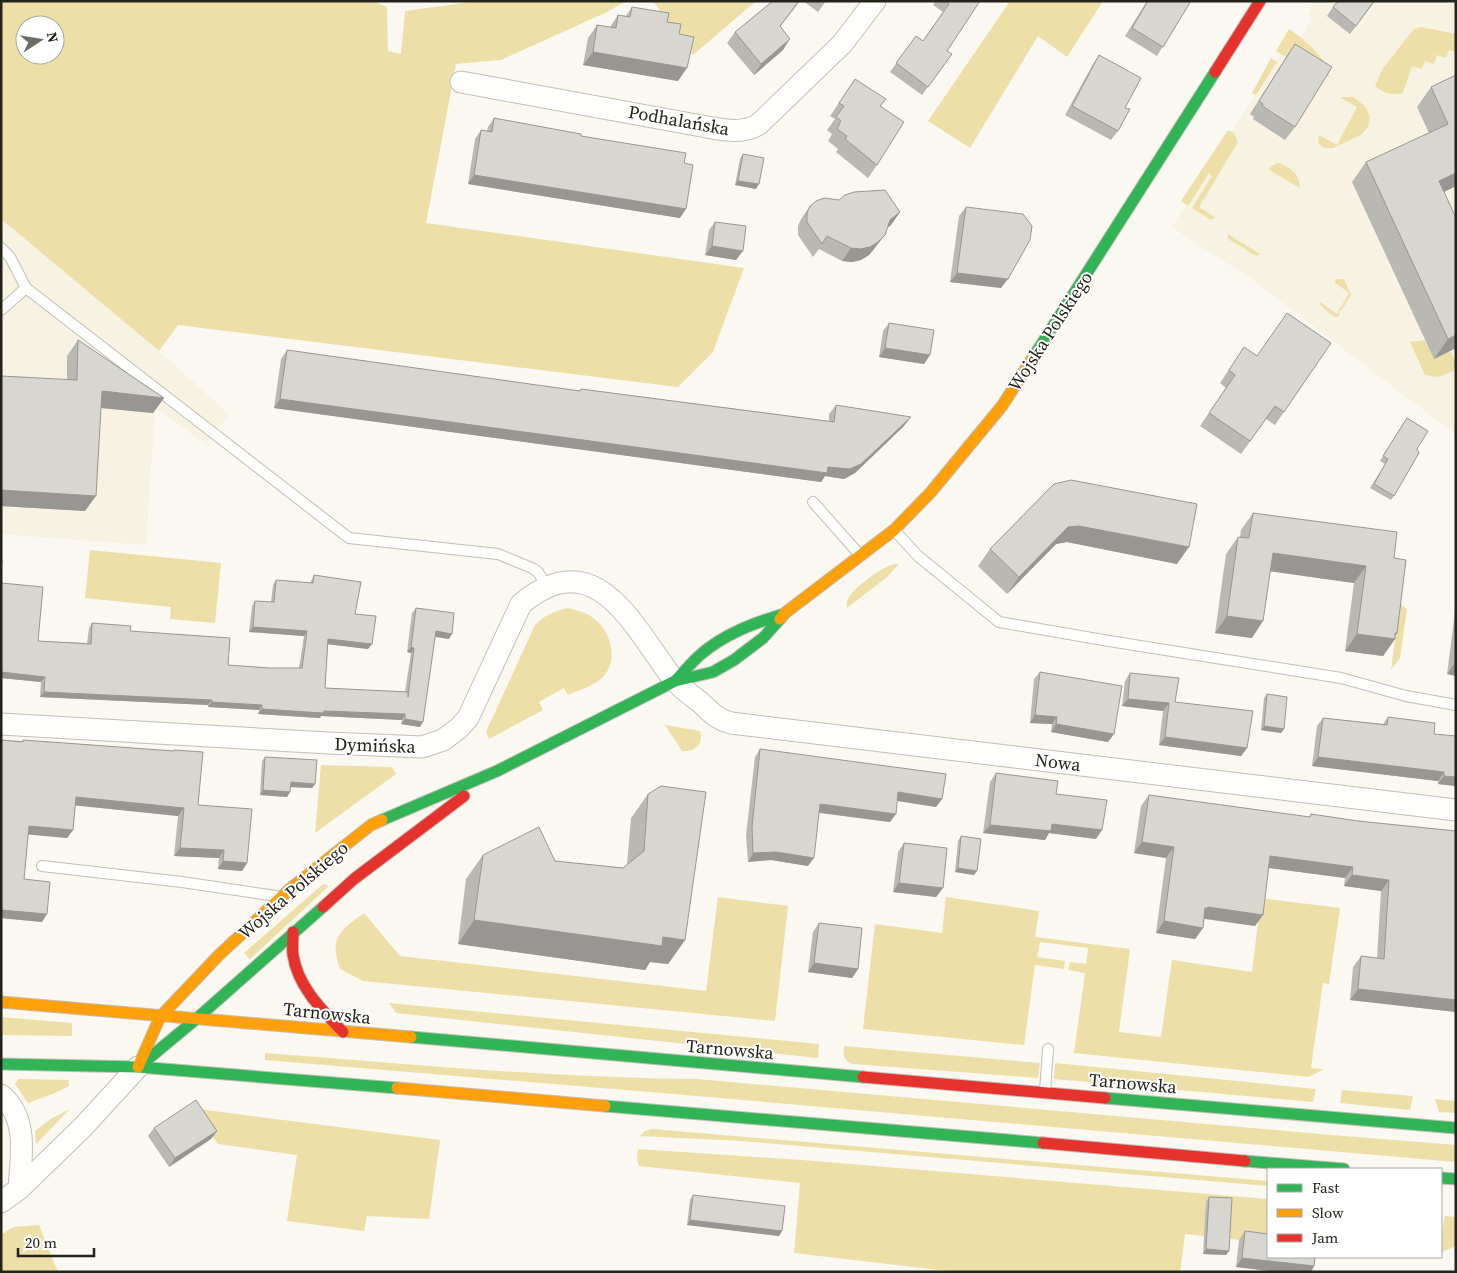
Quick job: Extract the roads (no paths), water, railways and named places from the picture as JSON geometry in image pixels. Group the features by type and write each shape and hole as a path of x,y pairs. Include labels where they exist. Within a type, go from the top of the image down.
{"main road":[{"name":"Wojska Polskiego","path":"138,1067 160,1017 219,955 282,897 371,825 497,771 675,681 713,672 734,660 763,638 786,613 894,530 931,492 1002,406 1260,1"},
{"name":"Wojska Polskiego","path":"675,681 700,655 722,640 755,622 786,613"},
{"name":"Wojska Polskiego","path":"138,1067 195,1020 354,879 497,771"},
{"path":"293,932 293,955 298,972 309,995 343,1032"},
{"name":"Tarnowska","path":"1,1002 1456,1128"},
{"path":"1,1064 138,1067 1332,1168"},
{"path":"1442,1178 1456,1179"}],"street":[{"name":"Podhalańska","path":"461,82 707,127 726,130 748,130 759,124 842,44 875,1"},
{"name":"Dymińska","path":"1,724 422,747 443,740 459,728 468,718 521,604 535,592 563,582 582,582 597,587 612,600 645,639 675,681"},
{"name":"Nowa","path":"675,681 720,720 731,723 1456,810"},
{"name":"Wojska Polskiego","path":"1,1202 19,1189 89,1121 138,1067"},
{"path":"1,1094 14,1110 18,1120 21,1146 19,1189"}],"lane":[{"path":"1,248 10,257 26,288 349,538 498,554 538,572 547,587"},
{"path":"1,310 26,288"},
{"path":"813,502 861,556"},
{"path":"894,530 918,556 1000,622 1341,678 1406,696 1456,705"},
{"path":"42,866 182,882 282,897"},
{"path":"1045,1093 1048,1049"}]}
